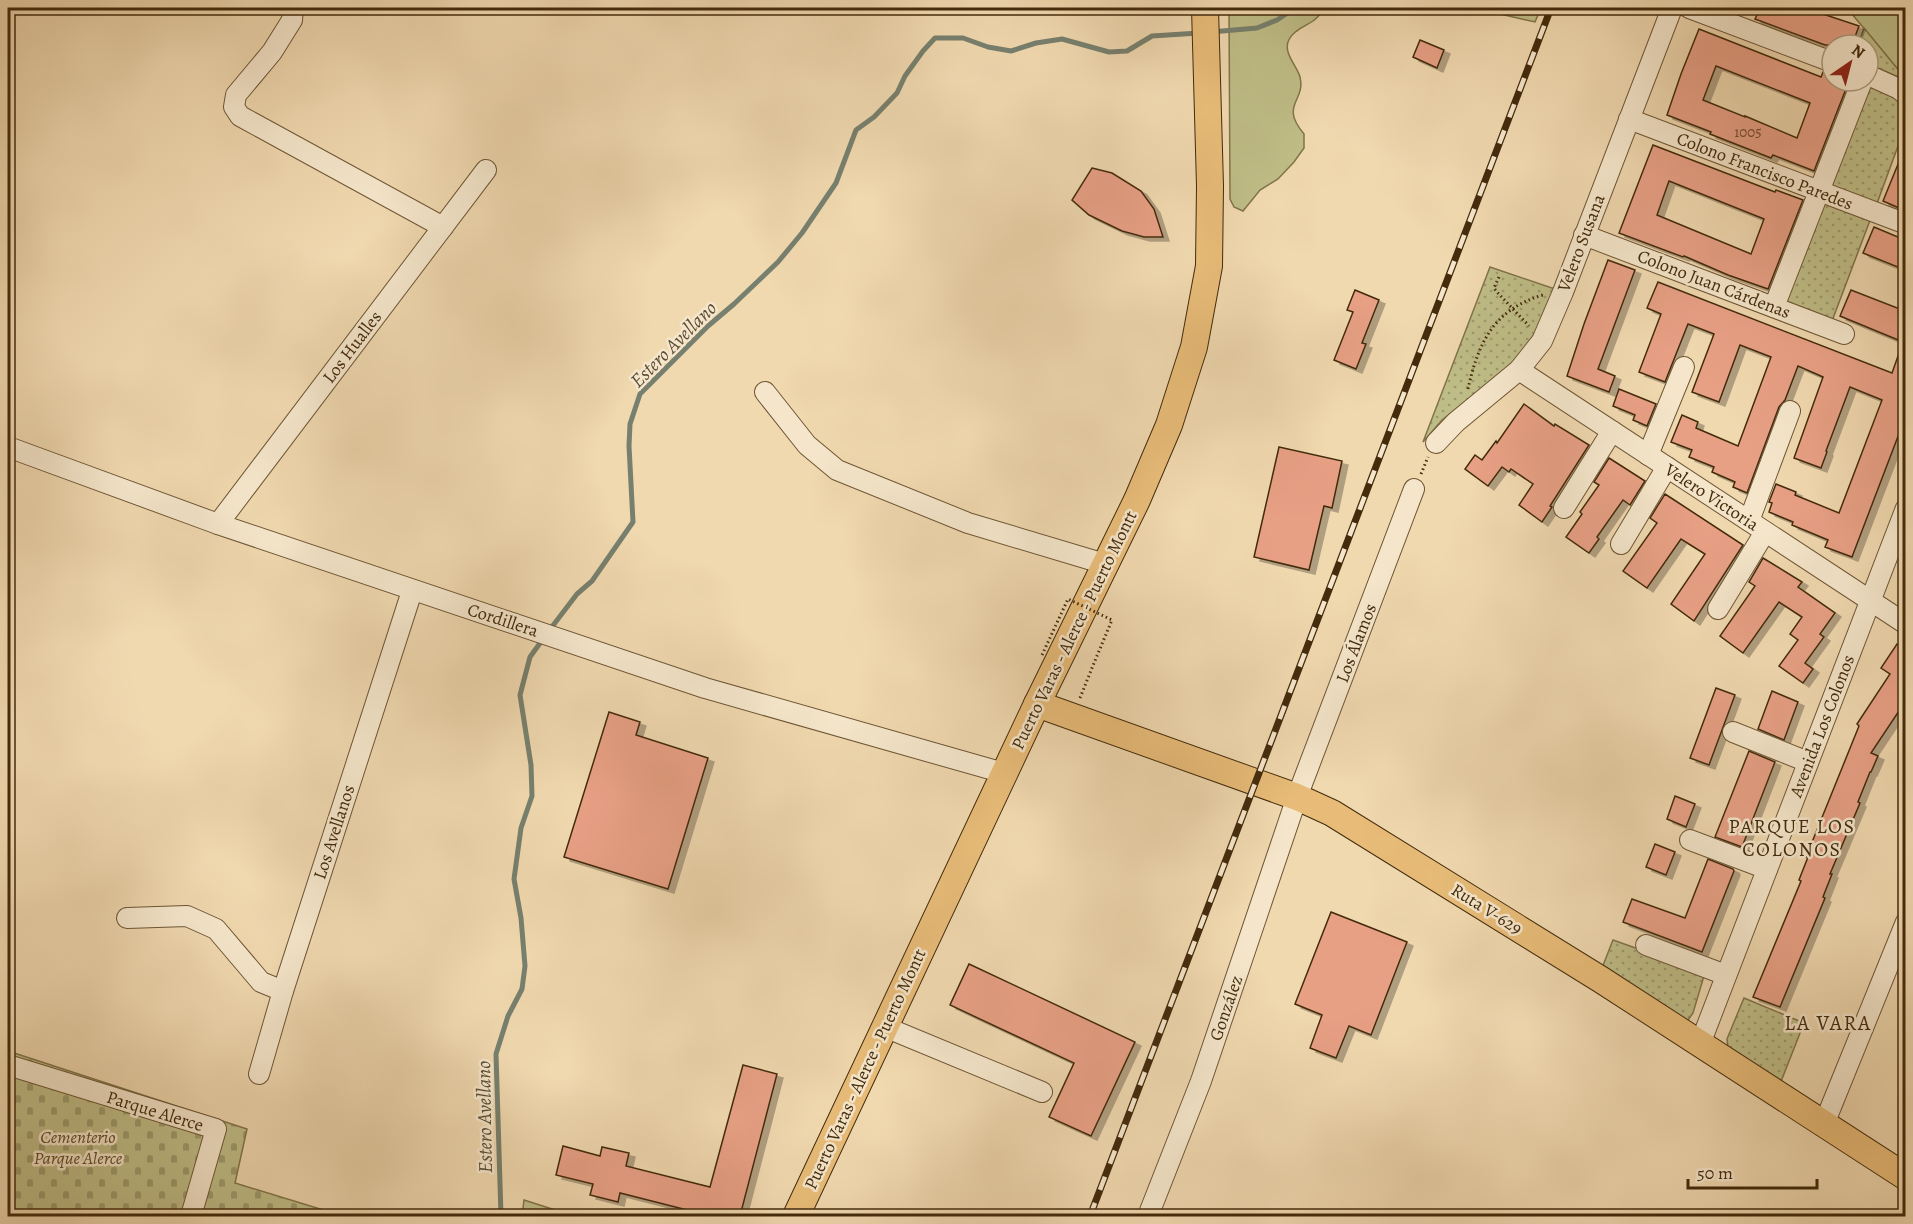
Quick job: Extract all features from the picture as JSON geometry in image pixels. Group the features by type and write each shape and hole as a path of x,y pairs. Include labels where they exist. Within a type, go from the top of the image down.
{"main road":[{"name":"Puerto Varas - Alerce - Puerto Montt","path":"796,1216 1004,773 1137,500 1169,425 1194,347 1209,266 1210,186 1205,8"},
{"name":"Ruta V-629","path":"1037,704 1317,805 1700,1044 1905,1177"}],"street":[{"path":"293,8 292,20 273,52 236,95 234,107 240,116 443,227"},
{"name":"Velero Susana","path":"1436,443 1468,412 1519,370 1542,341 1672,8"},
{"path":"1689,8 1820,57"},
{"path":"1880,80 1905,95"},
{"path":"1774,307 1857,93"},
{"name":"Colono Francisco Paredes","path":"1629,119 1901,222"},
{"name":"Los Hualles","path":"218,524 486,170"},
{"name":"Colono Juan Cárdenas","path":"1584,235 1844,334"},
{"path":"1648,455 1683,367"},
{"name":"Velero Victoria","path":"1519,370 1905,624"},
{"path":"765,392 802,439 837,470 968,523 1105,564"},
{"path":"1718,609 1757,526 1790,411"},
{"path":"1564,508 1612,431"},
{"name":"Cordillera","path":"8,447 218,524 705,688 1004,773"},
{"path":"1622,544 1667,467"},
{"name":"Los Álamos","path":"1297,797 1414,489"},
{"name":"Avenida Los Colonos","path":"1700,1044 1905,508"},
{"name":"Los Avellanos","path":"259,1074 283,991 412,591"},
{"path":"1733,732 1808,762"},
{"name":"González","path":"1148,1216 1201,1081 1297,797"},
{"path":"1690,840 1767,869"},
{"path":"128,918 187,916 216,929 261,982 283,991"},
{"path":"1824,1124 1905,922"},
{"path":"1646,945 1726,975"},
{"path":"885,1027 1042,1092"},
{"name":"Parque Alerce","path":"8,1065 216,1129 191,1216"}],"path":[{"path":"1499,276 1494,288 1542,341"},
{"path":"1468,412 1466,398 1473,366 1483,340 1496,323 1513,308 1533,298 1563,292"},
{"path":"1414,489 1436,443"},
{"path":"1042,655 1068,599 1112,620 1072,717"}],"green space":[{"path":"1229,8 1326,8 1313,21 1292,35 1287,46 1300,77 1300,92 1293,109 1297,124 1304,134 1304,148 1278,179 1260,190 1243,211 1234,207 1230,199"},
{"path":"1474,8 1541,8 1535,22"},
{"path":"1847,8 1905,8 1905,78 1880,48 1880,33 1868,33"},
{"path":"1880,48 1905,78 1905,80 1880,69"},
{"path":"1880,88 1905,103 1905,127 1876,206 1834,190 1831,179 1864,93 1880,93"},
{"path":"1831,200 1872,215 1832,321 1789,304 1786,300 1821,205"},
{"path":"1490,267 1555,289 1540,327 1510,367 1442,420 1423,442"},
{"path":"1613,940 1700,971 1704,976 1693,1013 1686,1023 1602,968"},
{"path":"1744,998 1804,1023 1780,1084 1728,1048 1727,1039"},
{"name":"Cementerio Parque Alerce","path":"8,1051 247,1129 235,1183 343,1216 8,1216"},
{"path":"524,1200 574,1216 522,1216"}],"building":[{"path":"1760,8 1805,8 1859,26 1856,33 1820,33 1820,43 1755,19"},
{"path":"1699,29 1820,77 1820,93 1844,93 1814,171 1773,155 1771,158 1667,115","holes":["1716,66 1810,103 1797,138 1703,100"]},
{"path":"1420,40 1444,50 1437,68 1413,57"},
{"path":"1653,145 1775,192 1776,190 1803,200 1768,289 1619,233","holes":["1669,181 1764,219 1751,254 1657,215"]},
{"path":"1905,147 1905,192 1899,208 1883,201"},
{"path":"1092,168 1112,173 1141,191 1154,209 1163,237 1144,237 1122,231 1089,215 1072,200"},
{"path":"1874,227 1905,240 1905,270 1863,253"},
{"path":"1608,260 1635,270 1598,369 1615,376 1609,392 1567,376"},
{"path":"1658,282 1892,373 1903,342 1840,316 1851,290 1905,311 1905,418 1852,557 1825,547 1828,540 1792,525 1793,522 1769,512 1772,503 1769,502 1776,484 1796,492 1795,495 1839,513 1882,400 1850,387 1821,468 1794,458 1823,377 1798,366 1785,400 1779,407 1747,493 1733,487 1735,482 1712,472 1714,467 1689,457 1692,450 1671,442 1682,415 1698,422 1696,428 1738,446 1771,357 1740,345 1719,402 1692,392 1714,334 1688,324 1665,382 1639,372 1661,314 1647,308"},
{"path":"1355,290 1379,300 1362,343 1366,344 1356,369 1334,360 1353,312 1347,310"},
{"path":"1619,389 1656,404 1647,426 1633,420 1635,415 1613,406"},
{"path":"1524,404 1554,426 1555,424 1589,445 1542,522 1519,505 1533,484 1511,469 1509,472 1502,467 1488,486 1465,469 1475,455 1482,460 1496,441 1497,443"},
{"path":"1279,447 1342,461 1332,508 1324,506 1309,570 1254,557"},
{"path":"1609,458 1645,481 1630,505 1623,500 1597,537 1599,539 1589,553 1566,537 1599,485 1594,482"},
{"path":"1665,494 1743,545 1694,621 1671,604 1705,554 1681,539 1647,588 1623,571 1657,523 1650,518"},
{"path":"1763,558 1802,582 1798,587 1835,613 1820,634 1824,637 1805,663 1813,669 1803,683 1779,666 1798,640 1790,634 1802,617 1779,602 1743,653 1720,636 1755,586 1749,582"},
{"path":"1897,644 1905,650 1905,702 1871,753 1878,756 1830,874 1832,874 1823,897 1825,898 1780,1007 1753,997 1801,881 1799,880 1808,857 1806,857 1859,726 1857,724 1890,674 1881,668"},
{"path":"1716,688 1735,695 1709,765 1690,758"},
{"path":"1772,691 1798,702 1784,740 1758,729"},
{"path":"609,712 640,722 636,735 708,758 668,889 564,857"},
{"path":"1749,751 1775,762 1742,847 1715,837"},
{"path":"1675,796 1695,804 1686,827 1667,819"},
{"path":"1655,844 1675,852 1666,875 1646,867"},
{"path":"1708,859 1734,871 1702,952 1623,922 1632,899 1685,918"},
{"path":"1331,912 1407,942 1371,1035 1349,1026 1336,1058 1310,1048 1322,1015 1295,1004"},
{"path":"969,964 1135,1042 1091,1136 1049,1117 1074,1063 950,1005"},
{"path":"743,1065 777,1074 740,1216 702,1216 703,1214 620,1193 618,1202 590,1195 593,1184 556,1175 563,1146 600,1156 602,1147 629,1153 626,1166 710,1187"}],"waterway":[{"name":"Estero Avellano","path":"1211,32 1257,28 1277,20 1295,8"},
{"name":"Estero Avellano","path":"548,632 577,594 592,581 633,522 630,424 640,394 708,326 778,262 802,233 836,183 856,130 874,117 897,93 905,76 935,38 963,38 988,47 1011,51 1036,43 1062,39 1109,52 1127,51 1152,36 1199,33"},
{"name":"Estero Avellano","path":"501,1216 496,1054 508,1016 522,989 525,966 521,918 514,879 521,828 532,796 531,765 520,695 530,657 543,639"}],"railway":[{"path":"1090,1216 1551,8"}],"district":[{"name":"PARQUE LOS COLONOS","path":"1792,838"},
{"name":"LA VARA","path":"1828,1023"}]}
